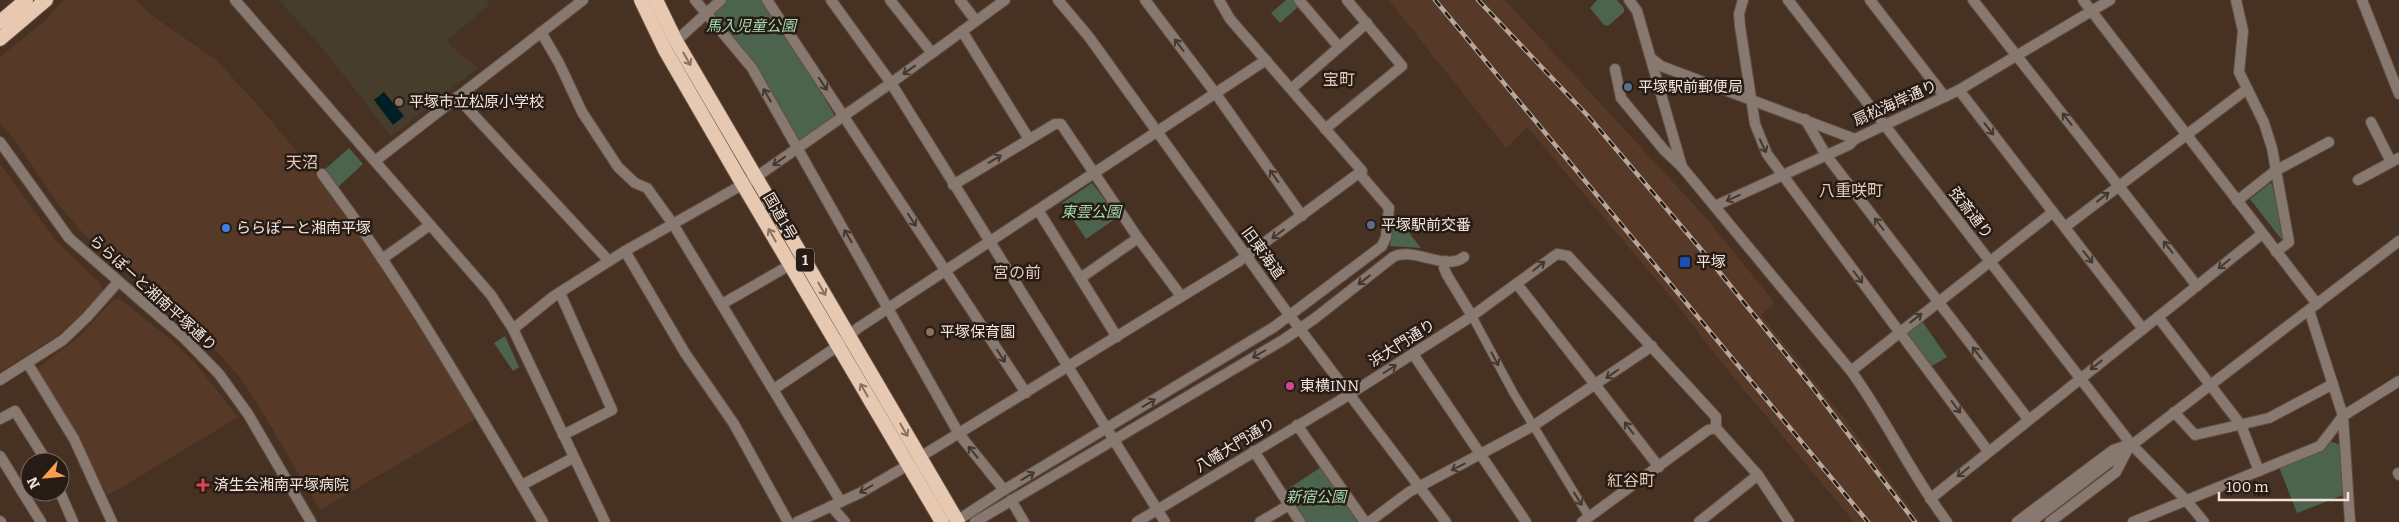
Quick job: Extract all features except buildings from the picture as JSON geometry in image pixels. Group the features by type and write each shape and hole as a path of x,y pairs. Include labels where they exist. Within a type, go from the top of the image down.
{"highway":[{"path":"0,22 26,0"},
{"path":"0,40 46,0"},
{"name":"国道1号","path":"641,0 665,50 942,522"},
{"name":"国道1号","path":"656,0 676,40 956,521"}],"street":[{"path":"696,0 752,68 959,434 1004,490"},
{"path":"676,40 721,0"},
{"path":"767,0 1026,393"},
{"path":"831,0 891,83 1165,522"},
{"path":"890,0 932,54"},
{"path":"960,0 976,21"},
{"path":"513,329 560,293 609,261 742,183 756,177 845,116 1005,0"},
{"name":"旧東海道","path":"1058,0 1089,37 1348,394 1446,522"},
{"path":"1145,0 1216,94 1302,216"},
{"path":"920,457 1070,367 1247,256 1362,171 1224,12 1219,0"},
{"path":"1299,0 1339,47"},
{"path":"1325,129 1402,66 1347,0"},
{"path":"1629,0 1637,11 1682,167"},
{"path":"1743,0 1739,14 1740,26 1759,138 1783,176 1988,451"},
{"name":"弦斎通り","path":"1788,0 2131,444 2185,499 2204,522"},
{"path":"1870,0 1945,97"},
{"path":"1973,0 2198,286"},
{"path":"2083,0 2276,252 2313,307 2343,416 2350,522"},
{"name":"扇松海岸通り","path":"1652,59 1661,66 1855,139 1959,90 2018,57 2110,0"},
{"path":"2236,0 2243,31 2239,72 2264,123 2272,148 2289,242 2276,252"},
{"path":"2362,0 2399,94"},
{"path":"237,1 491,295 513,329 605,522"},
{"path":"375,161 541,32 576,2"},
{"path":"1291,89 1367,23"},
{"path":"962,31 1029,139"},
{"path":"541,32 560,63 582,112 618,167 635,183 647,188 673,224 774,390 845,522"},
{"path":"774,390 838,346 849,335 1266,60"},
{"path":"1615,68 1621,98 1664,150 1682,167 1715,206 1851,371 1877,409 1930,499 1947,522"},
{"path":"2065,227 2119,184 2247,89"},
{"path":"1959,90 2143,328"},
{"path":"456,97 609,261"},
{"path":"1805,119 1826,155 2028,419"},
{"path":"2358,180 2395,160 2371,122"},
{"path":"953,185 1055,124 1061,124 1093,174 1181,296"},
{"path":"1715,206 1783,176 1855,139"},
{"name":"ららぽーと湘南平塚通り","path":"0,142 59,227 118,282 201,354 235,394 262,435 311,522"},
{"path":"2237,201 2275,171 2329,142"},
{"path":"956,521 1291,316 1382,246 1386,237 1388,208 1359,173"},
{"path":"322,174 382,259 438,345 543,522"},
{"path":"1038,210 1082,277 1117,337"},
{"path":"1851,371 2053,212"},
{"path":"382,259 430,225"},
{"path":"1930,499 2262,234"},
{"path":"1082,277 1138,238"},
{"path":"2031,522 2399,241"},
{"path":"625,251 685,353 734,424 788,522"},
{"path":"975,522 1301,329 1398,255 1446,261 1460,260 1464,257"},
{"name":"浜大門通り","path":"1348,394 1472,316 1552,256 1568,256 1716,417 1716,428 1758,475 1789,522"},
{"path":"1446,261 1444,268 1446,274 1472,316 1588,520 1708,430 1716,428"},
{"path":"722,304 790,264"},
{"path":"0,380 28,364 63,340 88,317 118,282"},
{"path":"1517,284 1659,467"},
{"path":"560,293 612,410 563,435"},
{"path":"2158,317 2241,425 2259,471"},
{"path":"1297,425 1367,522 1409,492 1482,455 1533,426 1652,346"},
{"path":"1413,354 1526,522"},
{"path":"28,364 74,439 112,522"},
{"path":"2133,522 2185,499 2320,446 2343,416 2399,382"},
{"path":"2174,412 2195,435 2269,418 2333,384"},
{"name":"八幡大門通り","path":"1137,522 1348,394"},
{"path":"0,419 15,411 41,452"},
{"path":"2017,522 2113,450 2131,444"},
{"path":"2050,522 2116,472 2131,444"},
{"path":"1254,450 1300,522"},
{"path":"0,456 41,522"},
{"path":"522,485 573,458"},
{"path":"797,522 836,504 908,465"},
{"path":"1699,522 1758,475"},
{"path":"1011,500 1024,522"},
{"path":"64,502 73,522"},
{"path":"1260,522 1289,505"}],"shaded area":[{"path":"63,0 136,0 154,17 215,59 257,104 335,197 410,309 477,418 320,510 257,403 237,374 204,337 88,239 58,204 17,143 0,123 0,57 47,19"},
{"name":"平塚市立松原小学校","path":"279,0 487,0 490,4 447,40 452,47 478,68 391,136 325,51"},
{"path":"1389,0 1505,0 1707,219 1775,303 1761,315 1840,413 1921,522 1854,522 1730,373 1665,290 1527,127 1506,148"},
{"path":"0,164 57,242 101,284 103,291 79,317 54,338 0,372"},
{"path":"120,299 170,339 196,364 238,417 107,495 75,431 38,372 40,366 79,337 113,300"}],"green space":[{"name":"馬入児童公園","path":"721,0 765,0 837,119 798,144 752,68 706,14"},
{"path":"1286,0 1294,0 1299,6 1280,23 1271,13"},
{"path":"1597,0 1617,0 1624,8 1624,12 1608,26 1604,25 1590,8"},
{"path":"349,148 363,164 338,187 323,171"},
{"name":"東雲公園","path":"1092,183 1118,217 1086,239 1062,203"},
{"path":"2270,183 2272,184 2284,238 2282,240 2250,199"},
{"path":"1394,216 1396,216 1421,248 1390,246"},
{"path":"1922,321 1947,357 1930,367 1906,333"},
{"path":"505,336 519,367 513,371 494,343"},
{"path":"2330,441 2343,446 2346,494 2297,513 2279,467 2324,450"},
{"name":"新宿公園","path":"1321,467 1360,522 1306,522 1285,491"}],"water":[{"path":"384,92 404,116 393,125 374,100"}],"railway":[{"path":"1435,0 1868,522"},
{"path":"1478,0 1588,116 1704,253 1813,388 1915,522"}],"place":[{"name":"平塚駅前郵便局","path":"1628,87"},
{"name":"平塚市立松原小学校","path":"399,102"},
{"name":"平塚駅前交番","path":"1371,225"},
{"name":"ららぽーと湘南平塚","path":"226,228"},
{"name":"平塚","path":"1685,262"},
{"name":"平塚保育園","path":"930,332"},
{"name":"東横INN","path":"1290,386"},
{"name":"済生会湘南平塚病院","path":"203,485"}],"district":[{"name":"宝町","path":"1339,79"},
{"name":"天沼","path":"302,162"},
{"name":"八重咲町","path":"1851,190"},
{"name":"宮の前","path":"1017,272"},
{"name":"紅谷町","path":"1631,480"}]}
